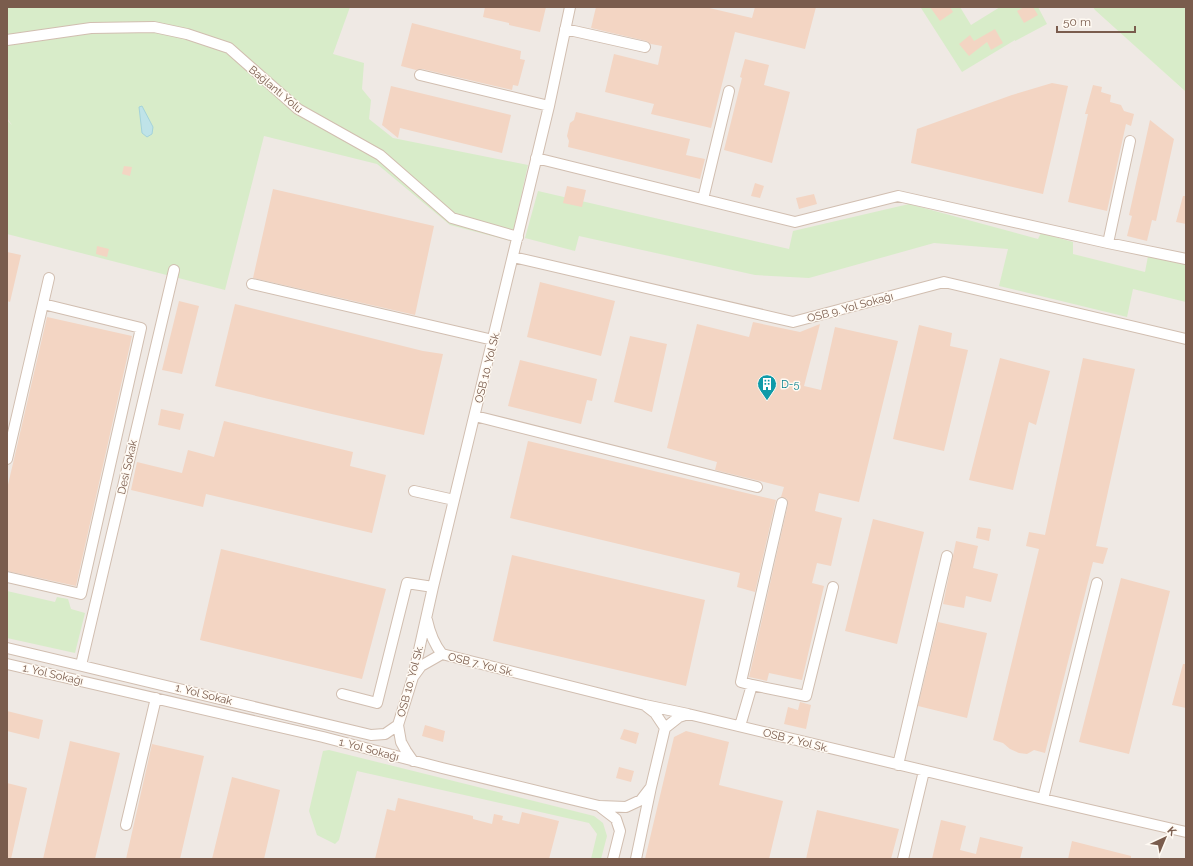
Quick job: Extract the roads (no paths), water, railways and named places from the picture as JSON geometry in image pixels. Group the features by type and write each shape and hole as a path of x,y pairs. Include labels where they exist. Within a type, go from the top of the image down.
{"street":[{"name":"OSB 10. Yol Sk.","path":"398,725 413,678 433,587 514,257 570,7"},
{"name":"Bağlantı Yolu","path":"7,40 91,28 154,27 187,34 229,48 298,109 380,155 452,218 518,237"},
{"path":"565,29 645,47"},
{"path":"420,75 549,106"},
{"path":"703,199 729,92"},
{"path":"1108,243 1130,141"},
{"path":"536,158 795,222 898,196 1186,259"},
{"name":"OSB 9. Yol Sokağı","path":"514,257 793,322 944,282 1186,339"},
{"name":"Desi Sokak","path":"81,664 174,270"},
{"path":"7,459 49,278"},
{"path":"252,284 493,340"},
{"path":"7,577 81,594 141,328 43,304"},
{"path":"475,416 757,487"},
{"path":"414,491 454,500"},
{"path":"782,503 741,682 806,696 833,587"},
{"path":"898,765 947,556"},
{"path":"342,694 378,703 407,583 433,587"},
{"path":"1043,799 1098,584"},
{"path":"426,618 435,646 442,654"},
{"name":"1. Yol Sokak","path":"7,648 81,664 371,735 385,734 398,725"},
{"name":"OSB 7. Yol Sk.","path":"413,678 421,666 442,654 645,705 740,726 898,765 1186,832"},
{"name":"1. Yol Sokağı","path":"7,664 323,737 413,761 599,806 626,807 641,800 651,787"},
{"path":"740,726 752,685"},
{"path":"126,825 156,698"},
{"path":"645,705 655,713 666,728"},
{"path":"636,859 651,787 666,728 679,717 688,714"},
{"path":"323,737 326,724"},
{"path":"398,725 401,742 413,761"},
{"path":"903,859 924,771"},
{"path":"599,806 616,820 620,831 614,859"}],"water":[{"path":"142,106 153,127 152,134 147,137 142,133 139,107"}],"place":[{"name":"D-5","path":"767,401"}]}
